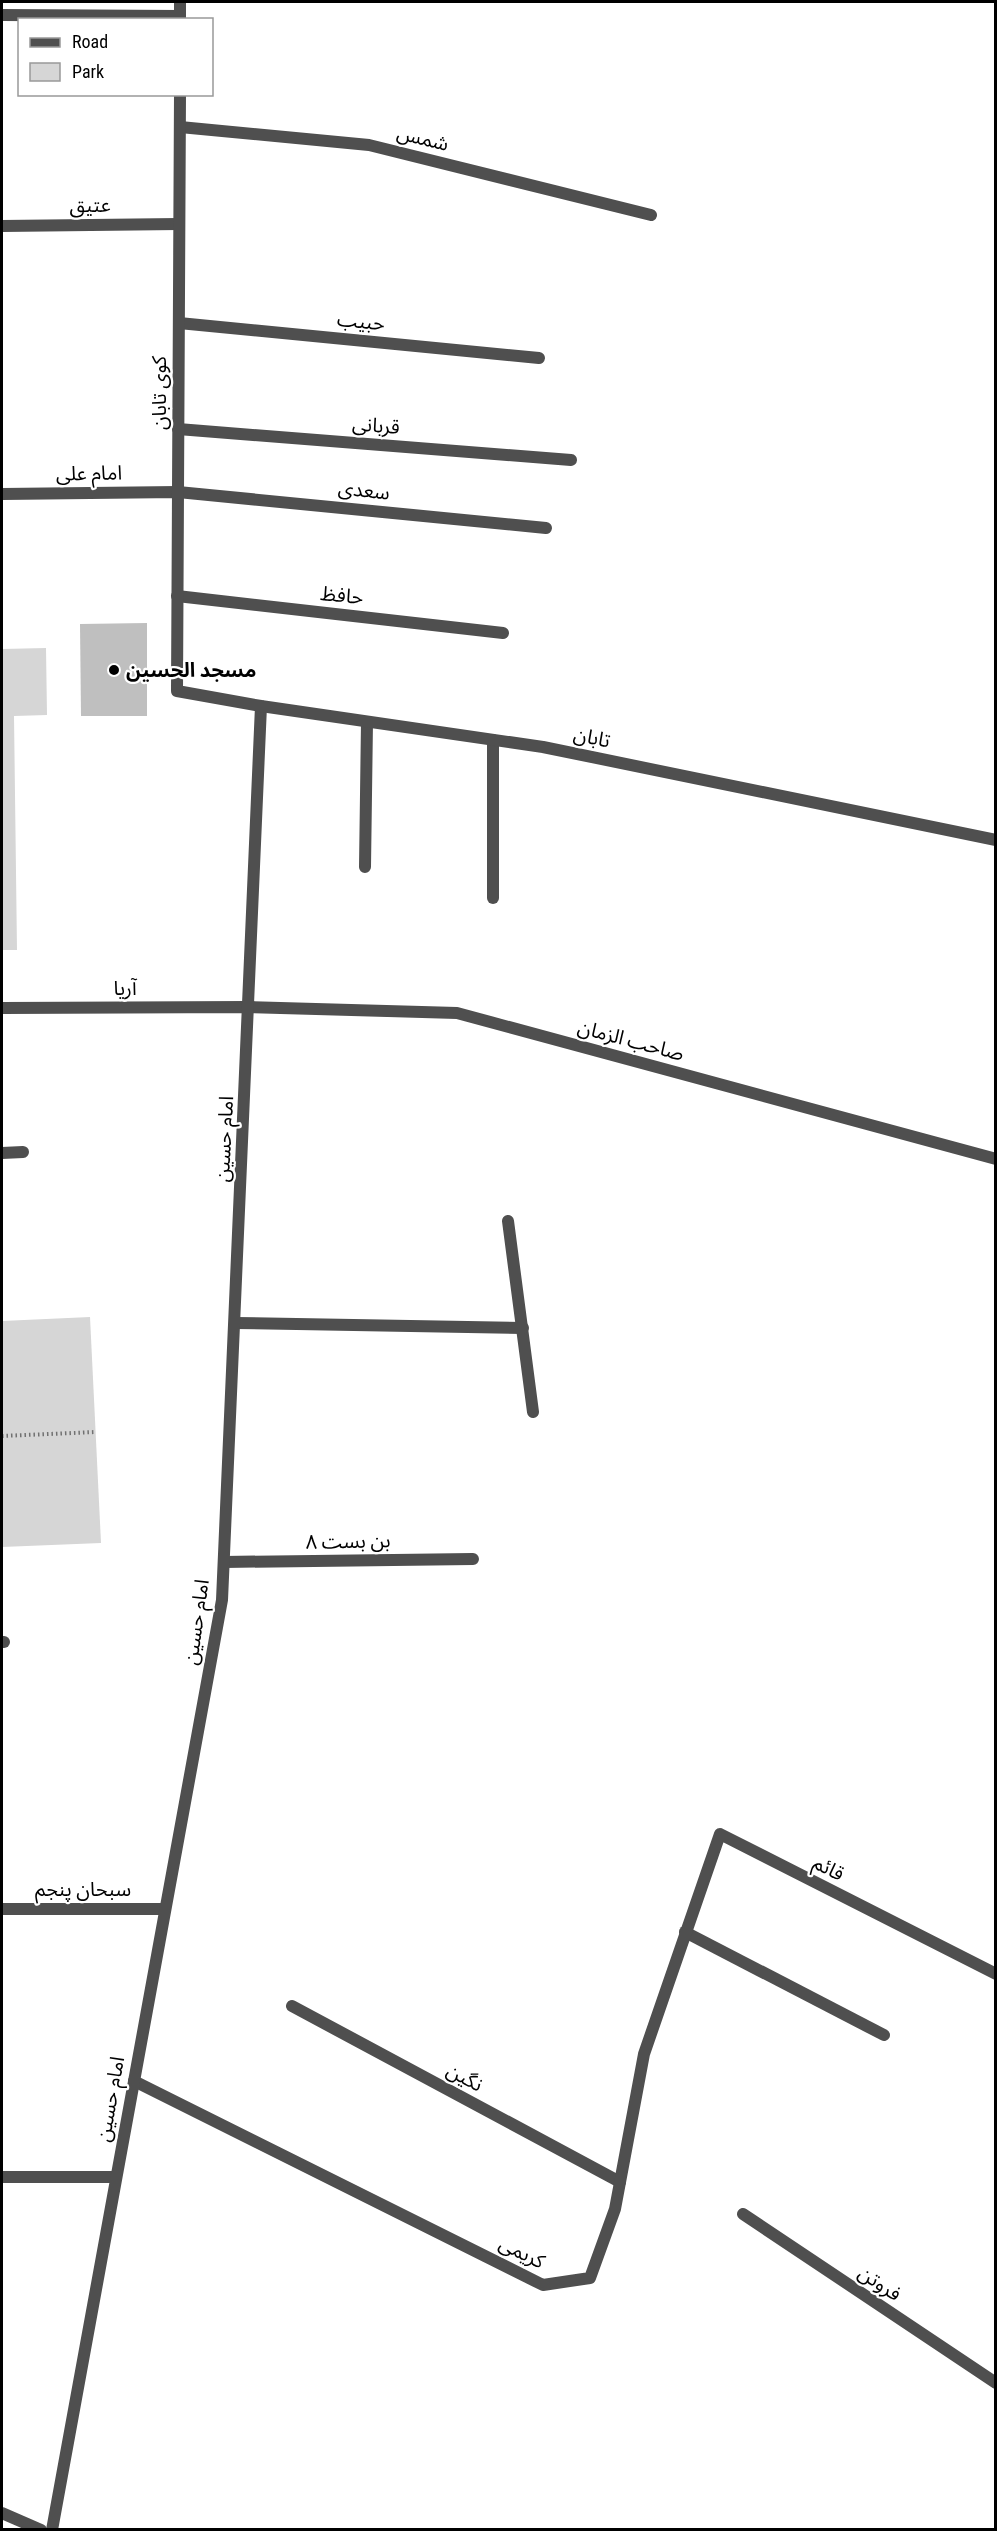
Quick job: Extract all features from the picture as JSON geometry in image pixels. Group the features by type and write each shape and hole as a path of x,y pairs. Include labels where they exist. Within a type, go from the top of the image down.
{"street":[{"path":"2,15 180,18 180,2"},
{"name":"کوی تابان","path":"177,691 180,96"},
{"name":"شمس","path":"180,127 369,145 651,215"},
{"name":"عتیق","path":"2,226 179,224"},
{"name":"حبیب","path":"179,323 539,358"},
{"name":"قربانی","path":"178,429 571,460"},
{"name":"امام علی","path":"2,494 178,492"},
{"name":"سعدی","path":"178,492 546,528"},
{"name":"حافظ","path":"177,596 503,633"},
{"name":"تابان","path":"177,691 261,706 543,747 996,840"},
{"name":"امام حسین","path":"51,2529 222,1600 261,706"},
{"path":"365,867 367,722"},
{"path":"493,740 493,898"},
{"name":"آریا","path":"2,1008 249,1007"},
{"name":"صاحب الزمان","path":"249,1007 457,1013 996,1159"},
{"path":"2,1152 23,1152"},
{"path":"508,1221 533,1412"},
{"path":"235,1323 523,1328"},
{"name":"بن بست ۸","path":"224,1562 472,1559"},
{"name":"قائم","path":"692,1912 720,1834 996,1974"},
{"name":"سبحان پنجم","path":"2,1909 165,1909"},
{"name":"کریمی","path":"134,2081 543,2285 590,2278 615,2208 644,2054 692,1912"},
{"path":"685,1932 884,2035"},
{"name":"نگین","path":"292,2006 620,2182"},
{"path":"2,2177 116,2177"},
{"name":"فروتن","path":"743,2214 996,2384"},
{"path":"2,2513 41,2529"}],"path":[{"path":"2,1436 96,1432"}],"green space":[{"path":"46,648 47,715 14,716 17,950 2,950 2,649"},
{"path":"90,1317 101,1543 2,1547 2,1321"}],"building":[{"name":"مسجد الحسین","path":"147,623 147,716 81,716 80,624"}],"place":[{"name":"مسجد الحسین","path":"114,670"}]}
